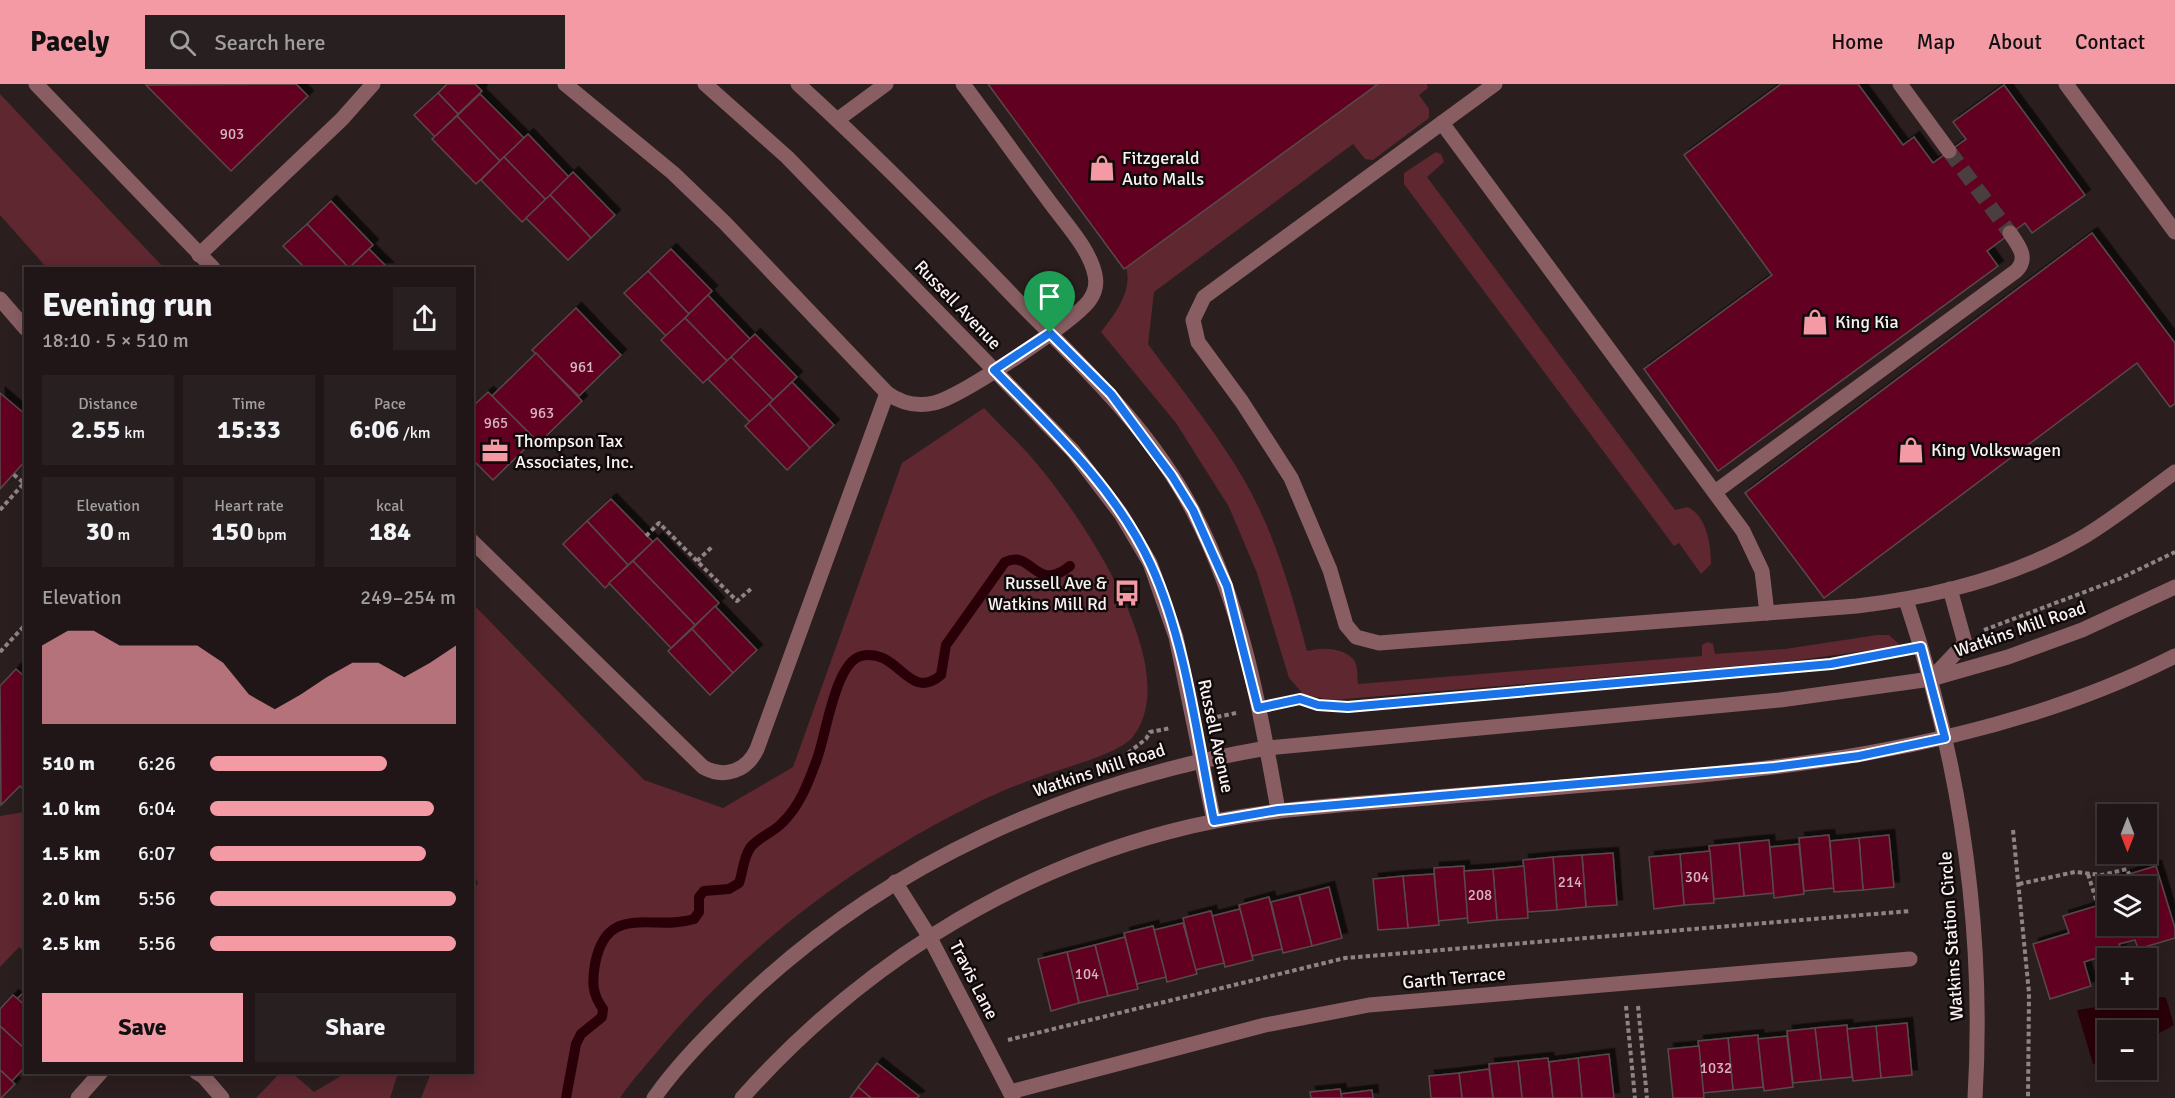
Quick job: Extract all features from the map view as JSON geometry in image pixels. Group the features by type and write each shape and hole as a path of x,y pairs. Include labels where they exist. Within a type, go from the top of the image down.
{"street":[{"path":"36,84 212,267"},
{"path":"199,255 342,118 373,84"},
{"path":"565,84 655,158 725,223 887,393 906,403 935,403 960,392 1050,333 1089,301 1096,284 1092,266 1070,229 963,84"},
{"name":"Russell Avenue","path":"705,84 787,157 1073,451 1121,514 1150,563 1176,637 1214,821"},
{"path":"798,84 837,120 1111,394 1165,466 1193,510 1227,586 1258,708 1278,810"},
{"path":"837,120 886,84"},
{"path":"1495,84 1204,297 1193,320 1198,342 1242,402 1290,478 1312,523 1350,631 1363,640 1379,643 1906,600 2006,572 2061,549 2108,521 2175,472"},
{"path":"1900,84 1949,151"},
{"path":"2066,84 2175,232"},
{"path":"1442,123 1743,531 1758,557 1765,585 1767,613"},
{"path":"1715,492 2016,271 2021,266 2023,254 2010,233"},
{"path":"0,299 24,327"},
{"path":"474,543 703,767 718,773 735,771 749,762 757,749 887,393"},
{"name":"Watkins Mill Road","path":"654,1098 720,1022 777,967 895,882 943,854 1025,815 1107,786 1201,759 1267,748 1780,700 1931,679 2008,657 2082,630 2175,587"},
{"path":"1931,679 1965,643 1950,589"},
{"name":"Watkins Station Circle","path":"1906,600 1931,679 1966,845 1977,985 1975,1098"},
{"path":"742,1098 770,1066 824,1015 877,971 929,936 974,909 1031,880 1104,852 1166,832 1278,810 1774,767 1859,756 2011,722 2088,695 2175,657"},
{"name":"Travis Lane","path":"895,882 929,936 1012,1095"},
{"name":"Garth Terrace","path":"1012,1095 1318,1013 1369,1005 1910,959"},
{"path":"78,1098 99,1074"},
{"path":"199,1074 222,1098"}],"path":[{"path":"0,510 24,483 13,474"},
{"path":"646,536 659,523 737,601 753,587"},
{"path":"697,561 713,546"},
{"path":"1963,637 2119,579 2175,552"},
{"path":"0,652 24,626"},
{"path":"1150,732 1300,699 1318,705 1348,707 1831,664 1921,647"},
{"path":"2013,830 2029,993 2028,1098"},
{"path":"2019,884 2075,872 2107,875 2127,869 2129,874"},
{"path":"2088,874 2097,903"},
{"path":"986,1046 1345,958 1910,911"},
{"path":"1629,982 1635,1098"},
{"path":"1629,982 1647,1098"}],"shaded area":[{"path":"1378,84 1427,84 1428,88 1419,95 1429,109 1429,118 1373,160 1365,159 1353,144 1154,292 1148,344 1224,447 1246,483 1266,523 1282,565 1307,651 1332,649 1349,656 1356,665 1358,684 1702,656 1702,645 1707,642 1713,644 1715,654 1785,649 1877,635 1889,635 1901,646 1784,662 1333,700 1304,695 1289,678 1257,573 1229,507 1176,423 1101,332 1117,310 1125,293 1128,276 1126,267"},
{"path":"0,94 163,267 46,267 0,215"},
{"path":"1436,152 1441,154 1444,162 1427,177 1675,510 1688,507 1700,517 1709,540 1711,564 1701,574 1679,543 1674,546 1404,184 1404,173"},
{"path":"984,408 1031,457 1079,520 1101,556 1122,596 1138,636 1147,674 1146,709 1132,738 1103,755 998,793 928,829 844,881 766,941 730,974 662,1046 620,1098 421,1098 431,1074 474,1074 474,889 478,883 474,874 474,605 644,780 723,808 793,767 902,463"},
{"path":"24,812 24,951 19,947 0,967 0,816"},
{"path":"2157,998 2166,998 2174,1025 2157,1034 2157,1020 2097,1020 2097,1063 2093,1064 2077,1010 2097,1007 2157,1008"},
{"path":"279,1074 293,1074 314,1092 344,1074 398,1074 390,1098 256,1098"}],"building":[{"path":"296,84 308,96 231,171 146,85"},
{"path":"447,84 475,84 482,91 458,114 438,93"},
{"path":"988,84 1378,84 1124,269"},
{"name":"King Kia","path":"1781,84 1858,84 1903,145 1914,137 1933,163 1966,139 1953,122 2004,85 2085,195 2032,233 2025,223 1987,251 1998,266 1718,471 1644,369 1772,275 1684,155"},
{"path":"438,93 458,114 435,137 414,115"},
{"path":"480,94 524,138 500,161 457,116"},
{"path":"457,116 500,161 476,184 432,139"},
{"path":"528,134 569,177 546,200 504,157"},
{"path":"504,157 546,200 522,222 481,180"},
{"path":"573,172 615,215 591,238 550,195"},
{"path":"550,195 591,238 568,260 526,218"},
{"path":"331,201 373,245 348,267 307,224"},
{"path":"307,224 348,267 304,267 283,246"},
{"name":"King Volkswagen","path":"2092,233 2175,343 2175,404 2170,407 2137,363 1824,598 1745,493"},
{"path":"369,249 387,267 350,267"},
{"path":"671,249 712,291 689,314 648,271"},
{"path":"648,271 689,314 666,336 624,293"},
{"path":"708,295 750,339 727,361 685,318"},
{"path":"576,308 621,355 579,396 532,350"},
{"path":"685,318 727,361 703,383 661,340"},
{"path":"755,334 797,377 773,400 731,357"},
{"path":"536,353 582,401 539,443 492,396"},
{"path":"731,357 773,400 750,422 708,379"},
{"path":"792,382 834,425 810,448 769,404"},
{"path":"488,392 535,439 493,480 474,461 474,405"},
{"path":"0,393 24,413 24,462 0,489"},
{"path":"769,404 810,448 787,470 745,426"},
{"path":"611,499 653,542 628,565 587,521"},
{"path":"587,521 628,565 605,588 563,544"},
{"path":"657,538 719,603 695,625 633,561"},
{"path":"633,561 695,625 671,648 609,583"},
{"path":"715,606 757,650 733,673 692,629"},
{"path":"692,629 733,673 710,695 668,651"},
{"path":"16,669 24,676 24,789 20,786 1,805 0,686"},
{"path":"1829,835 1834,888 1804,891 1799,838"},
{"path":"1889,835 1894,887 1863,890 1859,838"},
{"path":"1859,838 1863,890 1834,892 1830,841"},
{"path":"1769,840 1774,893 1744,896 1739,843"},
{"path":"1739,843 1744,896 1714,899 1709,846"},
{"path":"1799,844 1804,894 1774,898 1770,847"},
{"path":"1710,851 1714,903 1684,905 1680,854"},
{"path":"1613,853 1617,905 1586,907 1582,855"},
{"path":"1680,854 1684,905 1654,909 1649,857"},
{"path":"1582,855 1586,907 1557,910 1553,857"},
{"path":"1553,857 1557,910 1528,912 1523,860"},
{"path":"1464,866 1468,918 1438,921 1434,868"},
{"path":"1524,866 1528,918 1497,920 1493,869"},
{"path":"2156,866 2175,928 2175,938 2141,948 2138,948 2135,940 2119,944 2120,948 2097,948 2097,958 2084,962 2091,986 2050,999 2033,944 2069,933 2063,916 2097,906 2097,936 2157,936 2157,876 2123,876"},
{"path":"1493,869 1497,920 1468,923 1464,871"},
{"path":"1434,874 1439,925 1408,928 1403,876"},
{"path":"1403,876 1408,928 1378,930 1373,879"},
{"path":"1329,887 1342,938 1312,946 1299,895"},
{"path":"1299,895 1312,946 1283,953 1271,902"},
{"path":"1269,897 1282,949 1252,956 1239,905"},
{"path":"1240,909 1253,960 1225,967 1212,916"},
{"path":"1211,911 1224,963 1195,970 1183,918"},
{"path":"1183,923 1197,974 1167,982 1154,930"},
{"path":"1153,926 1166,977 1137,984 1124,933"},
{"path":"1125,937 1138,989 1108,996 1095,945"},
{"path":"1095,945 1108,996 1079,1003 1067,952"},
{"path":"1067,952 1079,1003 1051,1011 1038,959"},
{"path":"24,992 24,1004 17,999"},
{"path":"13,995 24,1004 24,1048 0,1026 0,1009"},
{"path":"1907,1023 1912,1075 1881,1078 1876,1026"},
{"path":"1847,1025 1852,1077 1821,1080 1815,1028"},
{"path":"0,1026 24,1048 24,1068 12,1081 0,1070"},
{"path":"1876,1026 1881,1078 1853,1081 1847,1029"},
{"path":"1815,1028 1821,1080 1793,1083 1787,1031"},
{"path":"1758,1035 1763,1087 1733,1090 1728,1038"},
{"path":"1787,1036 1793,1087 1764,1091 1758,1039"},
{"path":"1728,1038 1733,1090 1703,1093 1698,1041"},
{"path":"1699,1046 1704,1098 1673,1098 1668,1049"},
{"path":"1609,1054 1614,1098 1582,1098 1578,1058"},
{"path":"1548,1058 1553,1098 1522,1098 1518,1061"},
{"path":"1578,1058 1582,1098 1553,1098 1549,1062"},
{"path":"1518,1061 1522,1098 1493,1098 1489,1064"},
{"path":"877,1063 919,1096 917,1098 871,1098 858,1087"},
{"path":"1489,1069 1493,1098 1462,1098 1459,1073"},
{"path":"0,1070 15,1084 1,1098 0,1098"},
{"path":"1459,1073 1462,1098 1431,1098 1429,1076"},
{"path":"858,1087 871,1098 850,1098"},
{"path":"1340,1089 1342,1098 1311,1098 1310,1092"},
{"path":"1372,1090 1373,1098 1342,1098 1341,1094"}],"waterway":[{"path":"566,1098 576,1044 581,1034 602,1017 603,1009 595,993 593,982 595,964 601,945 610,932 621,926 694,919 699,912 699,897 704,891 729,889 739,883 750,848 782,823 794,809 803,793 817,759 838,685 852,661 861,656 874,655 885,659 911,679 920,683 930,682 941,675 946,645 1005,562 1022,561 1041,574 1049,575 1070,566"}],"tunnel":[{"path":"1949,151 2010,233"}],"place":[{"name":"Fitzgerald Auto Malls","path":"1102,168"},
{"name":"King Kia","path":"1815,322"},
{"name":"King Volkswagen","path":"1911,450"},
{"name":"Thompson Tax Associates, Inc.","path":"495,451"},
{"name":"Russell Ave & Watkins Mill Rd","path":"1127,593"}],"route":[{"path":"1050,333 1111,394 1172,476 1193,510 1227,586 1237,618 1258,708 1300,699 1318,705 1348,707 1831,664 1921,647 1945,738 1859,756 1774,767 1278,810 1214,821 1176,637 1150,563 1121,514 1073,451 994,370 1050,333"}]}
